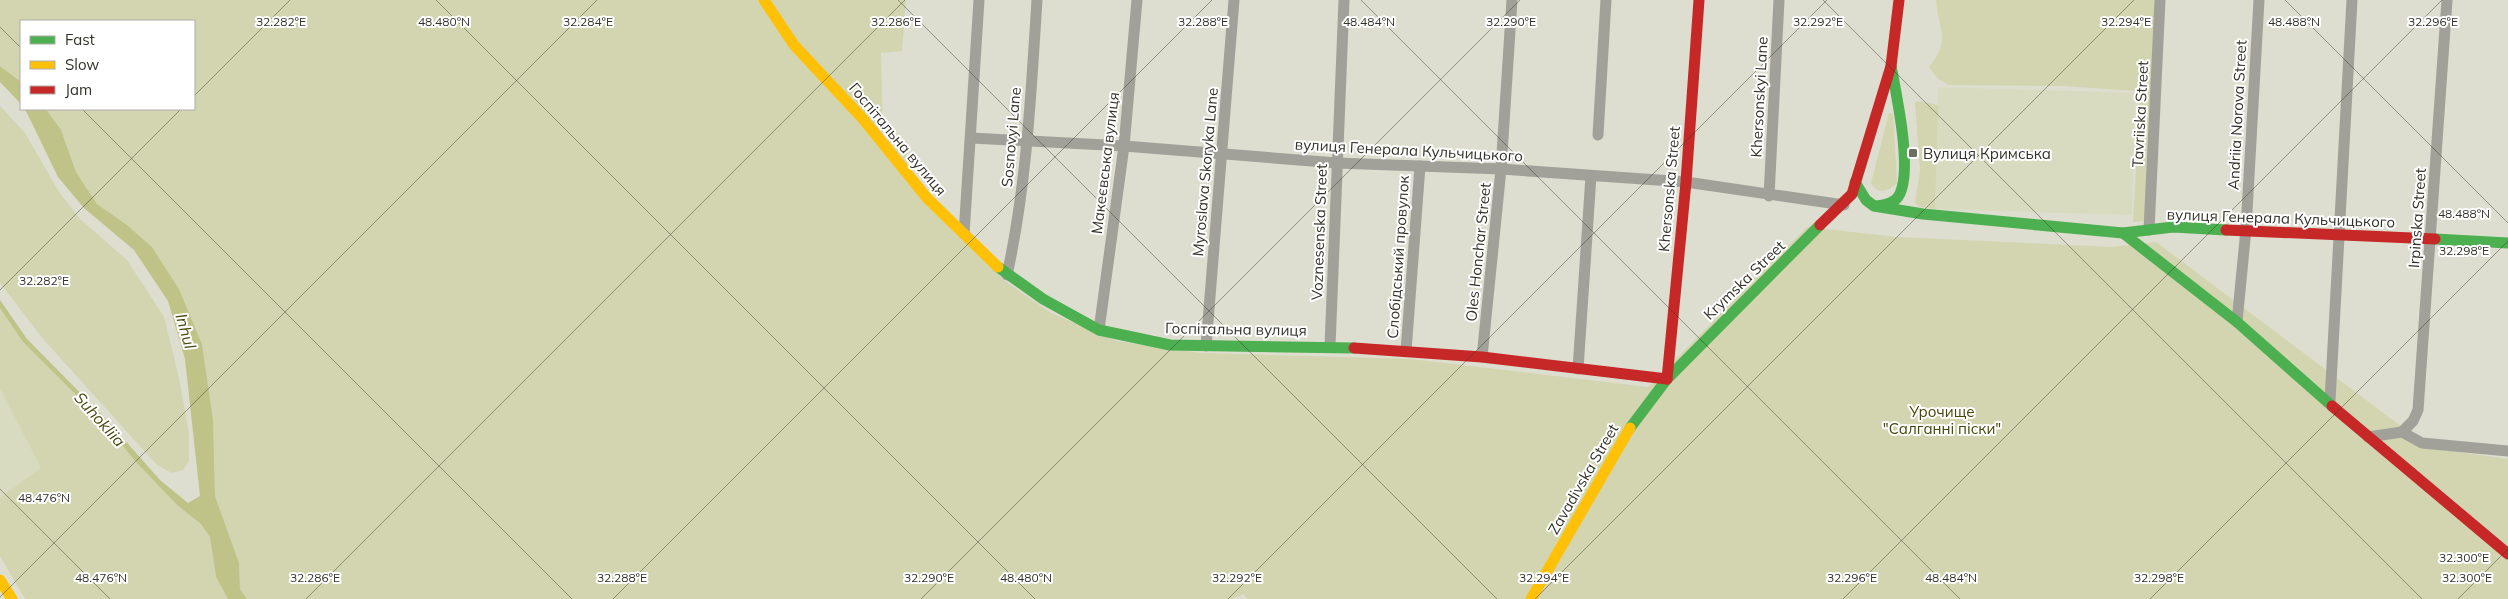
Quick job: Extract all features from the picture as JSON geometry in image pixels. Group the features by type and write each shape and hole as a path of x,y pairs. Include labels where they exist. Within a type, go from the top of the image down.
{"street":[{"name":"Госпітальна вулиця","path":"764,0 794,45 863,119 927,198 1007,275 1043,299 1099,330 1170,345 1330,346 1406,351 1482,357 1667,379"},
{"path":"964,234 972,138 979,0"},
{"name":"Sosnovyi Lane","path":"1007,275 1017,230 1027,142 1037,0"},
{"name":"Макеєвська вулиця","path":"1099,330 1124,146 1137,0"},
{"name":"Myroslava Skoryka Lane","path":"1206,346 1234,0"},
{"name":"Voznesenska Street","path":"1330,346 1344,0"},
{"name":"Oles Honchar Street","path":"1482,357 1501,169 1512,0"},
{"path":"1598,134 1606,0"},
{"name":"Khersonska Street","path":"1667,379 1686,182 1699,0"},
{"name":"Khersonskyi Lane","path":"1769,196 1778,0"},
{"name":"Krymska Street","path":"1667,379 1700,344 1844,205 1852,194 1891,66 1898,0"},
{"name":"Tavriiska Street","path":"2149,230 2160,0"},
{"name":"Andriia Norova Street","path":"2237,322 2246,229 2259,0"},
{"path":"2330,401 2352,0"},
{"name":"Irpinska Street","path":"2402,432 2413,421 2418,410 2447,0"},
{"name":"Krymska Street","path":"1891,66 1898,95 1904,152 1903,188 1914,210 1923,214"},
{"path":"1878,104 1886,96 1898,95"},
{"name":"вулиця Генерала Кульчицького","path":"972,138 1222,152 1337,163 1501,169 1686,182 1769,196 1844,205"},
{"name":"Слобідський провулок","path":"1406,351 1420,166"},
{"path":"1578,368 1591,176"},
{"path":"1855,182 1866,200 1874,206"},
{"path":"1844,205 1858,203 1874,206 1894,200 1903,188"},
{"name":"вулиця Генерала Кульчицького","path":"1874,206 1923,214 2124,233 2173,227 2508,243"},
{"path":"2124,233 2237,322 2330,401 2368,437 2508,554"},
{"name":"Zavadivska Street","path":"1531,599 1624,435 1667,379"},
{"path":"2368,437 2402,432 2422,443 2508,451"},
{"path":"0,580 12,599"}],"shaded area":[{"path":"1938,87 2135,93 2132,215 1935,209"},
{"path":"0,388 42,468 0,498"}],"green space":[{"name":"Урочище \"Салганні піски\"","path":"0,0 906,0 902,51 881,53 883,137 906,149 908,170 1005,281 1051,313 1117,341 1201,353 1411,359 1648,387 1807,227 1897,237 2112,247 2156,242 2430,448 2508,459 2508,599 1247,599 1244,594 1232,599 247,599 240,589 239,563 215,496 213,419 202,344 179,289 152,247 127,225 97,204 76,172 61,130 47,110 195,110 195,20 20,20 20,81 0,66"},
{"path":"1936,0 2155,0 2146,221 2133,222 2140,96 2136,91 2064,86 1949,85 1938,79 1929,67 1940,49 1942,41"},
{"path":"1918,101 1938,105 1935,209 1919,207 1915,203 1920,171 1915,103"},
{"path":"0,106 25,133 59,192 80,219 127,260 164,317 179,378 189,434 189,461 183,470 172,473 157,465 44,340 0,283"},
{"path":"1889,113 1893,114 1897,183 1887,190 1880,191 1871,183"},
{"path":"0,308 23,342 107,426 135,461 177,505 201,524 210,537 216,577 228,599 25,599 0,556 0,498 41,468 0,388"}],"water":[{"path":"0,66 20,81 20,103 0,82"},
{"path":"25,110 47,110 61,130 76,172 97,204 127,225 152,247 179,289 202,344 213,419 215,496 239,563 240,589 247,599 228,599 216,577 210,537 201,524 177,505 135,461 107,426 23,342 0,308 0,300 27,339 106,419 160,480 188,503 200,496 185,359 168,301 134,250 84,208 58,177"}],"traffic: fast":[{"path":"1877,206 1891,202 1898,197 1904,171 1900,113 1891,66"},
{"path":"1855,182 1866,200 1874,206 1923,214 2123,233 2173,227 2226,230"},
{"path":"1630,428 1667,379 1820,225"},
{"path":"2123,233 2237,322 2332,406"},
{"path":"2435,239 2508,243"},
{"path":"998,267 1043,299 1099,330 1170,345 1354,348"}],"traffic: slow":[{"path":"764,0 794,45 863,119 927,198 998,267"},
{"path":"1531,599 1630,428"},
{"path":"0,580 12,599"}],"traffic: jam":[{"path":"1667,379 1686,182 1699,0"},
{"path":"1820,225 1852,194 1891,66 1899,0"},
{"path":"2226,230 2435,239"},
{"path":"1354,348 1482,357 1667,379"},
{"path":"2332,406 2508,554"}],"place":[{"name":"Вулиця Кримська","path":"1913,153"}],"water label":[{"name":"Inhul","path":"186,331"},
{"name":"Suhokliia","path":"100,419"}]}
